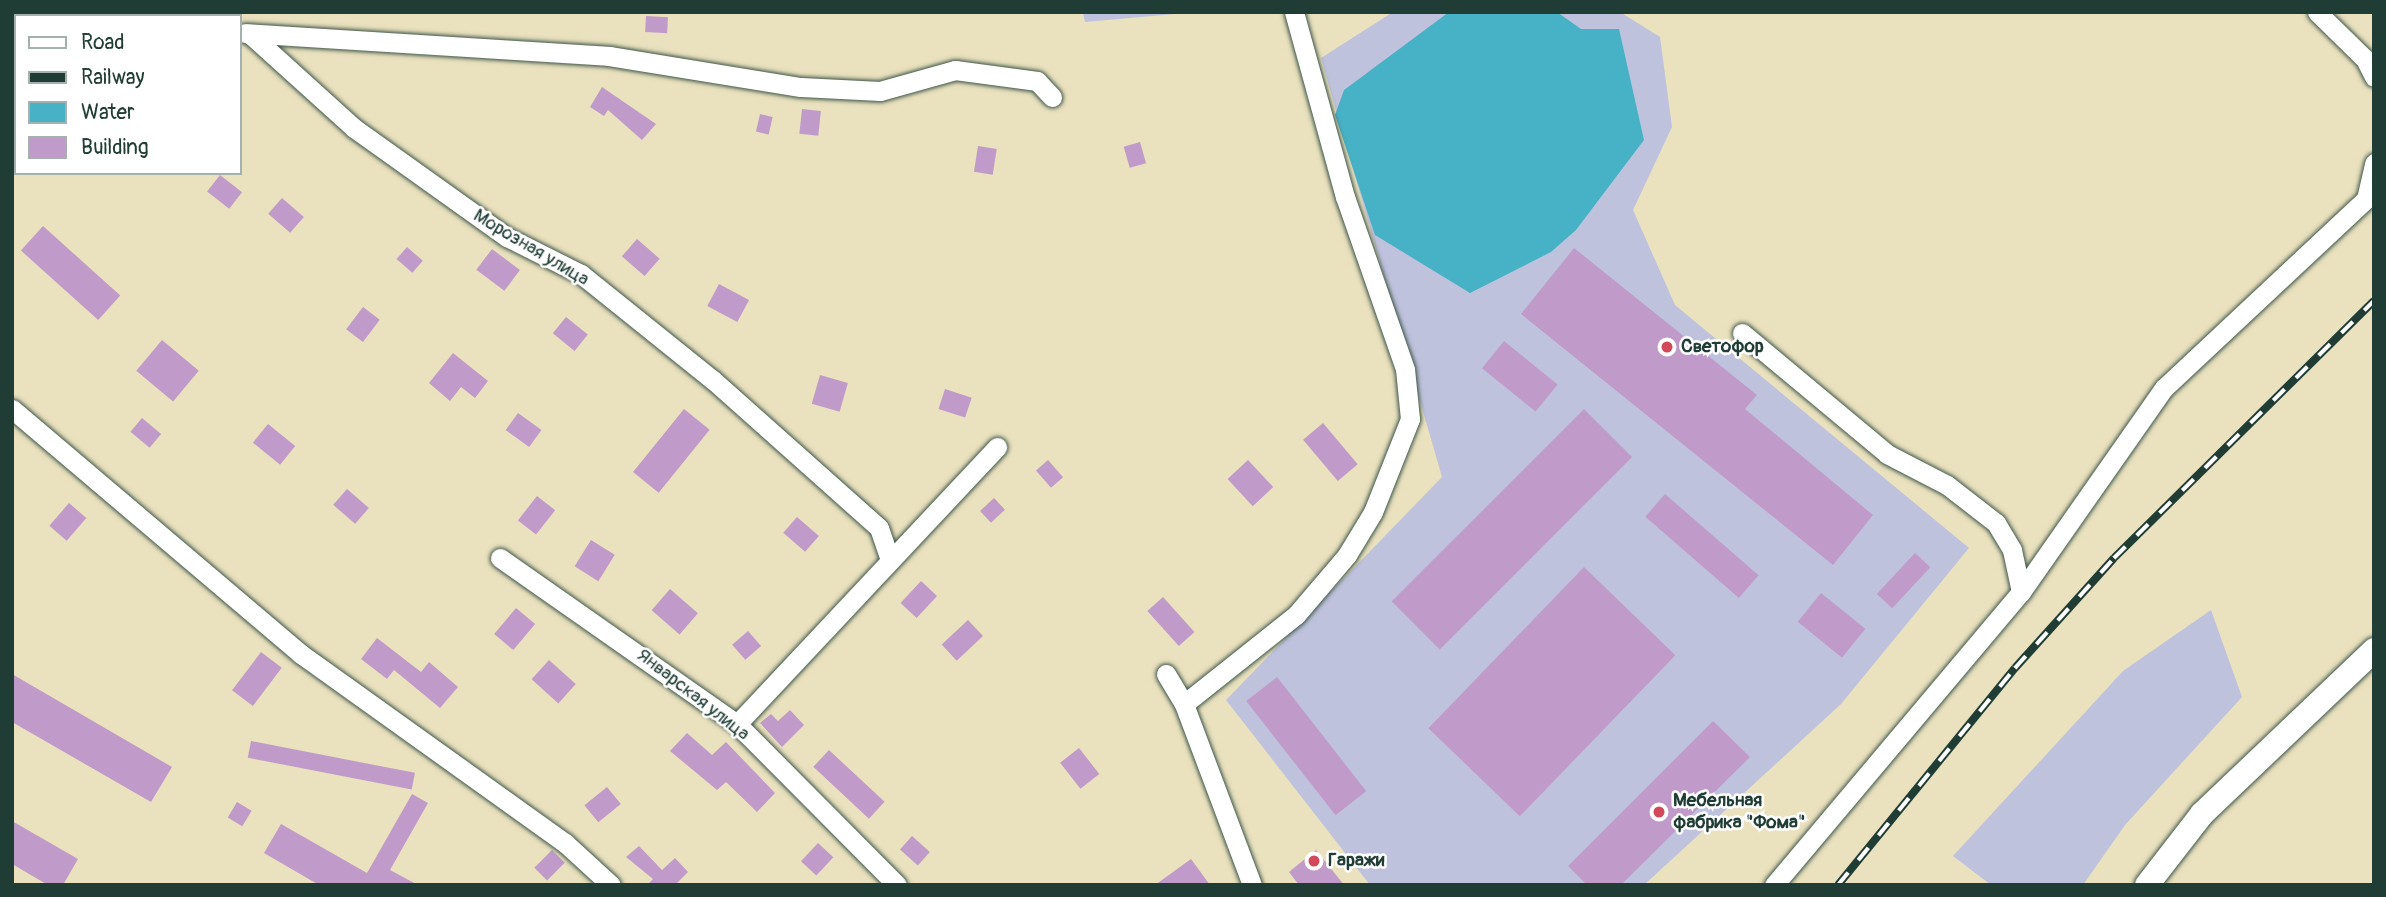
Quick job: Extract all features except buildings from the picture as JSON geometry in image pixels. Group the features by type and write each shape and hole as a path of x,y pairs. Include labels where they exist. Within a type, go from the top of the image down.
{"main road":[{"path":"2147,885 2202,814 2374,650"}],"street":[{"path":"1184,704 1296,615 1347,555 1373,512 1410,419 1405,369 1345,197 1294,12"},
{"path":"2317,12 2365,60 2374,78"},
{"path":"245,33 609,56 802,87 880,91 955,70 1037,81 1052,97"},
{"name":"Морозная улица","path":"245,33 354,128 507,237 581,274 713,380 879,528 890,560"},
{"path":"1774,885 2021,592 2164,388 2370,197 2374,163"},
{"path":"1742,333 1886,454 1947,485 1996,523 2012,550 2021,592"},
{"path":"12,409 120,497 301,654 565,843 611,885"},
{"path":"737,724 890,560 922,533 997,447"},
{"name":"Январская улица","path":"500,558 737,724 897,885"},
{"path":"1166,674 1184,704 1252,885"}],"shaded area":[{"path":"1083,12 1197,12 1085,22"},
{"path":"1393,12 1620,12 1660,37 1672,127 1633,210 1675,305 1969,548 1841,704 1644,885 1370,885 1226,700 1442,477 1321,58"},
{"path":"2211,610 2242,697 2125,825 2083,885 1991,885 1953,856 2123,671"}],"water":[{"path":"1449,12 1557,12 1581,29 1619,29 1644,140 1576,230 1551,252 1470,293 1375,235 1335,115 1344,90"}],"railway":[{"path":"1838,885 2015,668 2114,558 2374,301"}],"place":[{"name":"Светофор","path":"1667,347"},
{"name":"Мебельная фабрика \"Фома\"","path":"1659,812"},
{"name":"Гаражи","path":"1314,861"}]}
